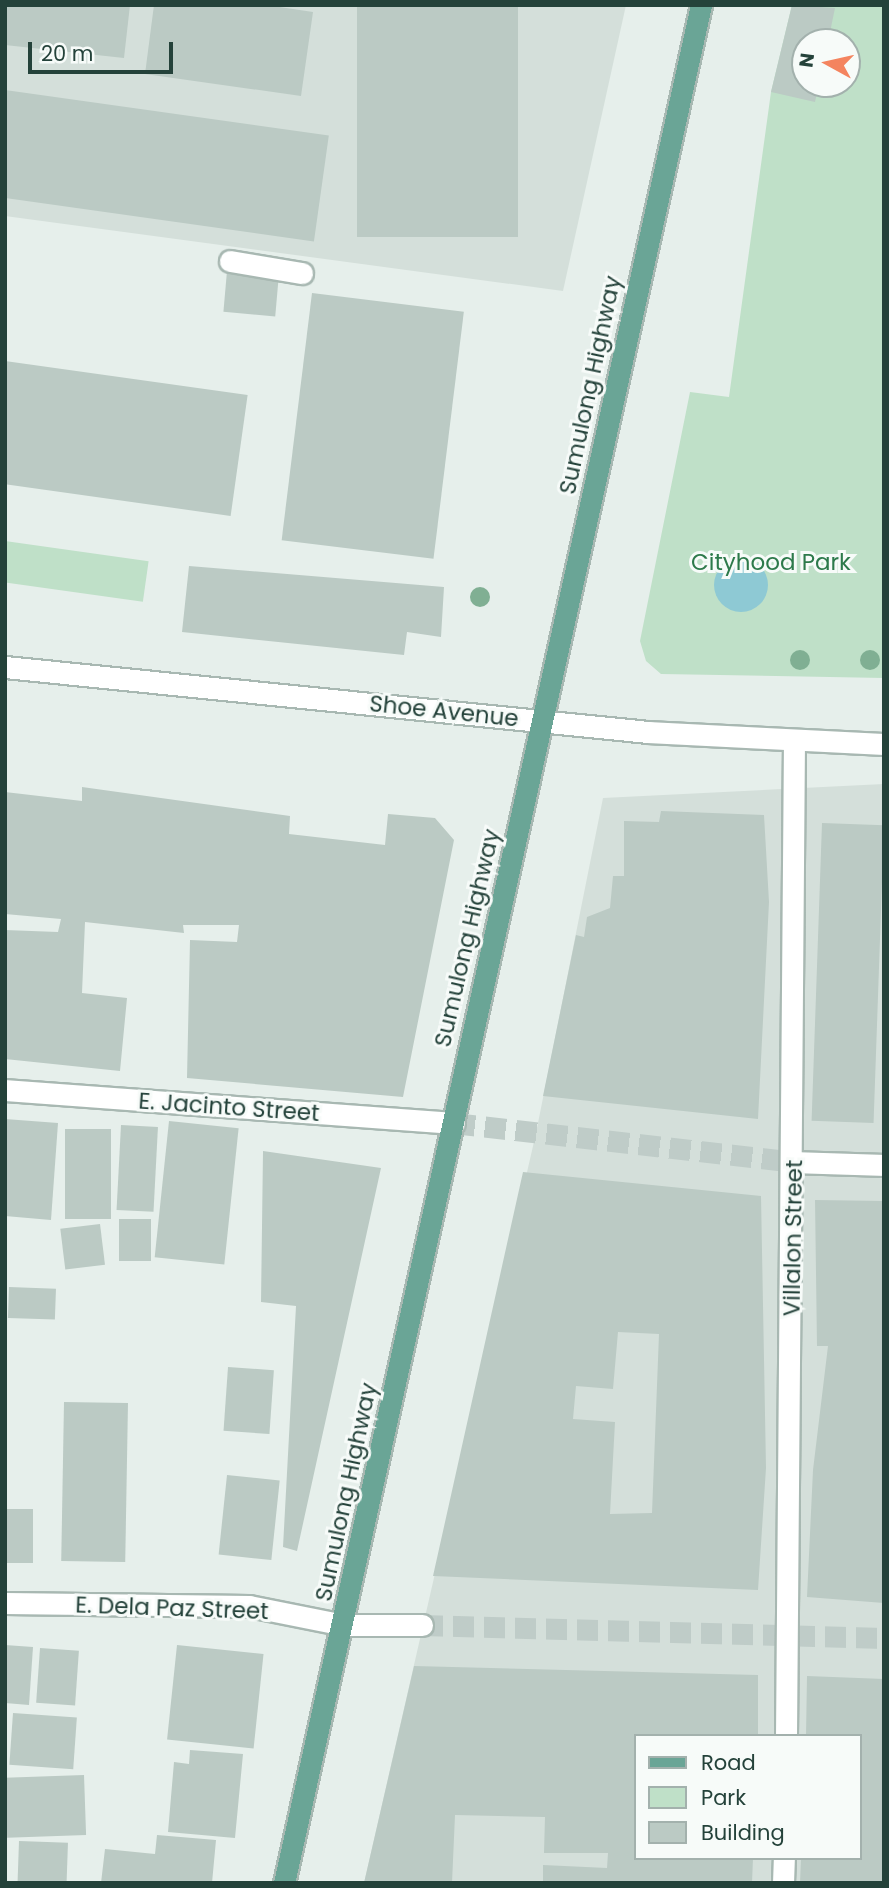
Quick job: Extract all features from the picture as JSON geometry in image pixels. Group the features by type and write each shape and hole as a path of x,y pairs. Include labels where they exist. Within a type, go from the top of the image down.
{"main road":[{"name":"Sumulong Highway","path":"284,1883 344,1625 541,720 701,5"}],"street":[{"path":"230,261 302,273"},
{"name":"Shoe Avenue","path":"5,667 541,720 794,741 884,744"},
{"name":"Villalon Street","path":"786,1734 794,1162 794,741"},
{"name":"E. Jacinto Street","path":"5,1090 454,1123"},
{"path":"794,1162 884,1165"},
{"name":"E. Dela Paz Street","path":"5,1602 249,1606 344,1625 422,1625"},
{"path":"783,1883 784,1860"}],"shaded area":[{"path":"5,5 626,5 563,291 5,216"},
{"path":"884,784 884,1883 364,1883 536,1133 603,798"}],"green space":[{"name":"Cityhood Park","path":"792,5 884,5 884,678 661,674 646,661 640,641 690,392 729,397 771,92"},
{"path":"5,541 149,561 143,602 5,582"}],"water":[{"path":"746,558 756,562 764,570 768,585 764,600 756,608 736,612 726,608 718,600 714,580 718,570 726,562"}],"building":[{"path":"5,5 130,5 124,58 5,45"},
{"path":"154,5 266,5 313,12 301,96 145,74"},
{"path":"357,5 518,5 518,237 357,237"},
{"path":"792,5 835,8 831,28 791,28 791,97 771,92"},
{"path":"5,90 329,136 314,241 5,198"},
{"path":"797,98 816,98 815,102"},
{"path":"227,271 279,276 275,316 223,312"},
{"path":"312,293 464,312 434,559 282,540"},
{"path":"5,361 248,395 231,516 5,484"},
{"path":"189,566 444,587 441,637 407,632 404,655 182,632"},
{"path":"82,787 290,816 289,834 385,845 388,814 435,818 454,840 403,1097 187,1078 190,940 237,942 239,925 183,925 184,933 85,922 82,993 127,998 120,1071 5,1059 5,930 58,932 61,919 5,914 5,792 82,801"},
{"path":"661,811 764,815 769,902 758,1119 543,1096 576,935 584,937 587,917 610,908 613,876 624,876 624,821 659,822"},
{"path":"822,823 884,825 874,1123 812,1121"},
{"path":"5,1119 58,1123 51,1220 5,1216"},
{"path":"169,1121 239,1128 224,1265 155,1257"},
{"path":"121,1125 158,1127 154,1212 117,1210"},
{"path":"65,1129 111,1129 111,1219 65,1219"},
{"path":"263,1151 381,1168 297,1551 283,1547 296,1306 261,1302"},
{"path":"523,1172 761,1196 766,1468 758,1590 433,1576","holes":["618,1332 659,1334 652,1513 610,1514 615,1422 573,1419 576,1386 613,1389"]},
{"path":"815,1200 884,1201 884,1603 807,1597 813,1470 828,1346 817,1346"},
{"path":"119,1219 151,1219 151,1261 119,1261"},
{"path":"100,1224 105,1265 65,1270 60,1229"},
{"path":"9,1287 56,1289 55,1320 8,1318"},
{"path":"228,1367 274,1370 269,1434 224,1431"},
{"path":"64,1402 128,1403 125,1562 61,1561"},
{"path":"227,1475 280,1481 271,1560 219,1555"},
{"path":"5,1509 33,1509 33,1563 5,1563"},
{"path":"5,1645 33,1647 29,1705 5,1703"},
{"path":"177,1645 264,1654 254,1749 167,1739"},
{"path":"40,1648 79,1651 75,1706 36,1703"},
{"path":"414,1666 758,1675 758,1734 634,1734 634,1860 753,1860 752,1883 543,1883 543,1865 607,1868 608,1853 544,1853 545,1817 455,1815 452,1883 364,1883"},
{"path":"807,1676 884,1679 884,1883 800,1883 801,1860 861,1860 861,1734 806,1734"},
{"path":"13,1713 77,1717 73,1769 9,1765"},
{"path":"190,1750 243,1754 235,1838 168,1832 174,1762 189,1764"},
{"path":"84,1775 86,1835 7,1838 5,1778"},
{"path":"157,1835 216,1840 212,1883 101,1883 105,1849 155,1854"},
{"path":"19,1841 68,1843 67,1883 18,1882"}],"tunnel":[{"path":"454,1123 794,1162"},
{"path":"422,1625 884,1638"}]}
